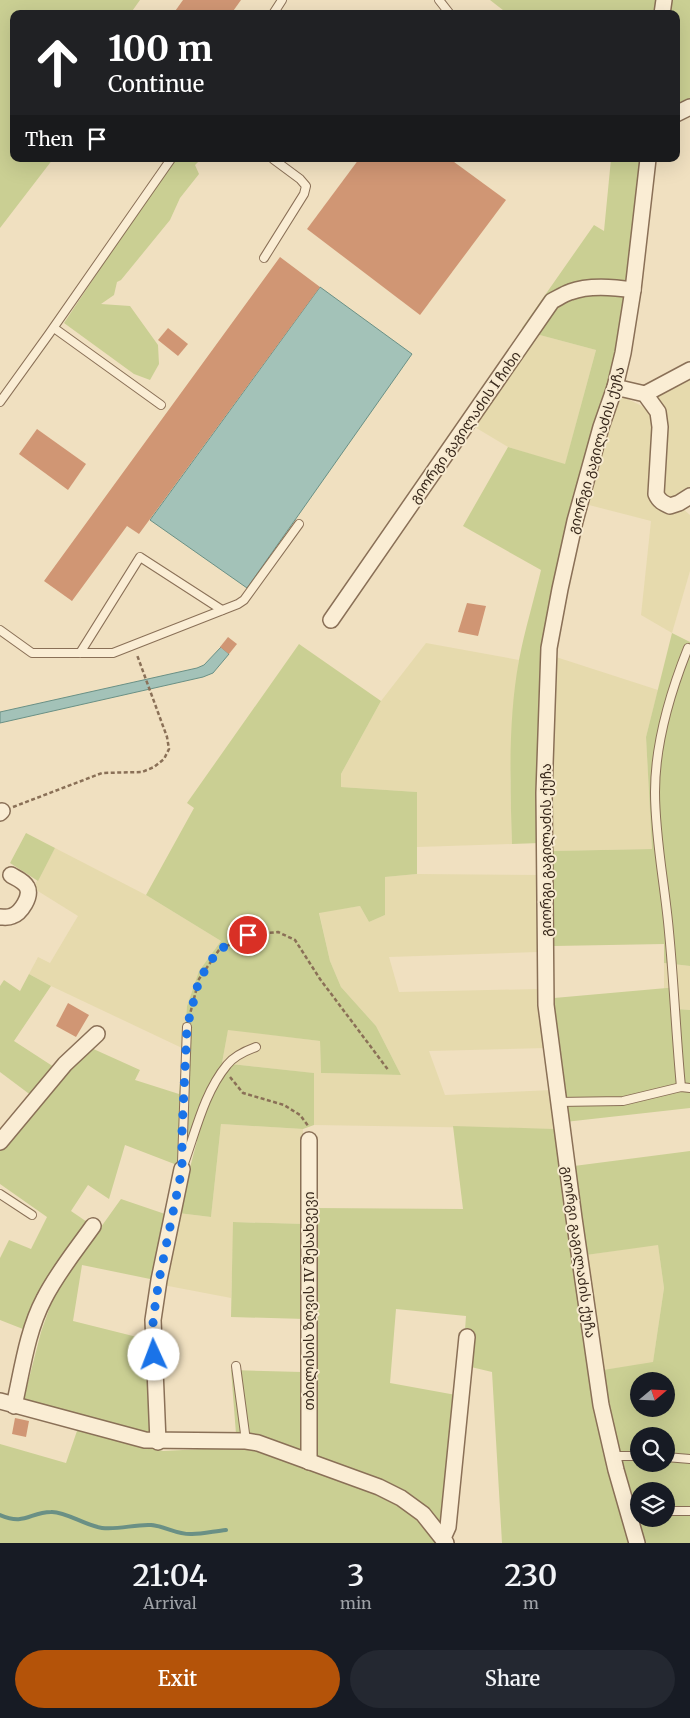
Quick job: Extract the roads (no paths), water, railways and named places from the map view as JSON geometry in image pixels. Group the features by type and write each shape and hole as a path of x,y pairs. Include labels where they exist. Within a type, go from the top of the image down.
{"street":[{"name":"გიორგი გაგილაძის ქუჩა","path":"630,1501 614,1456 602,1405 558,1102 546,1005 544,793 549,648 575,521 601,427 615,387 623,353 633,290 648,162"},
{"name":"გიორგი გაგილაძის I ჩიხი","path":"331,620 552,301 571,292 589,289 619,288 633,290"},
{"path":"645,394 690,370"},
{"path":"615,387 645,394 658,412 660,427 656,494 658,499 670,506 679,504 690,496"},
{"path":"0,917 9,918 14,916 28,896 28,888 24,883 11,875"},
{"path":"0,1142 65,1064 97,1034"},
{"name":"თბილისის ზღვის IV შესახვევი","path":"309,1140 309,1462"},
{"path":"158,1442 153,1320 159,1280 182,1169"},
{"path":"93,1226 54,1279 42,1301 7,1403 145,1440 158,1442 246,1441 379,1487 400,1498 423,1514 444,1540"},
{"path":"444,1540 448,1527 466,1337"},
{"name":"გიორგი გაგილაძის ქუჩა","path":"635,1527 637,1543"}],"lane":[{"path":"439,0 447,10"},
{"path":"0,402 54,328 169,162"},
{"path":"264,258 304,194 306,186 300,179 277,162"},
{"path":"54,328 161,405"},
{"path":"0,630 32,653 113,653 244,600 299,524"},
{"path":"80,653 140,557 222,610"},
{"path":"681,1087 669,930 658,851 655,792 660,746 672,694 688,648"},
{"path":"182,1169 187,1027"},
{"path":"182,1169 210,1092 227,1064 243,1052 256,1047"},
{"path":"558,1102 623,1101 681,1087 690,1088"},
{"path":"0,1194 32,1214"},
{"path":"236,1366 246,1441"},
{"path":"614,1456 630,1456"},
{"path":"675,1458 690,1459"},
{"path":"675,1511 690,1511"}],"water":[{"path":"320,287 412,354 247,588 150,520"},
{"path":"221,647 229,654 213,673 203,677 0,723 0,712 197,668 204,665"}],"waterway":[{"path":"0,1515 22,1519 38,1514 57,1512 89,1525 102,1528 151,1525 187,1534 226,1530"}]}
